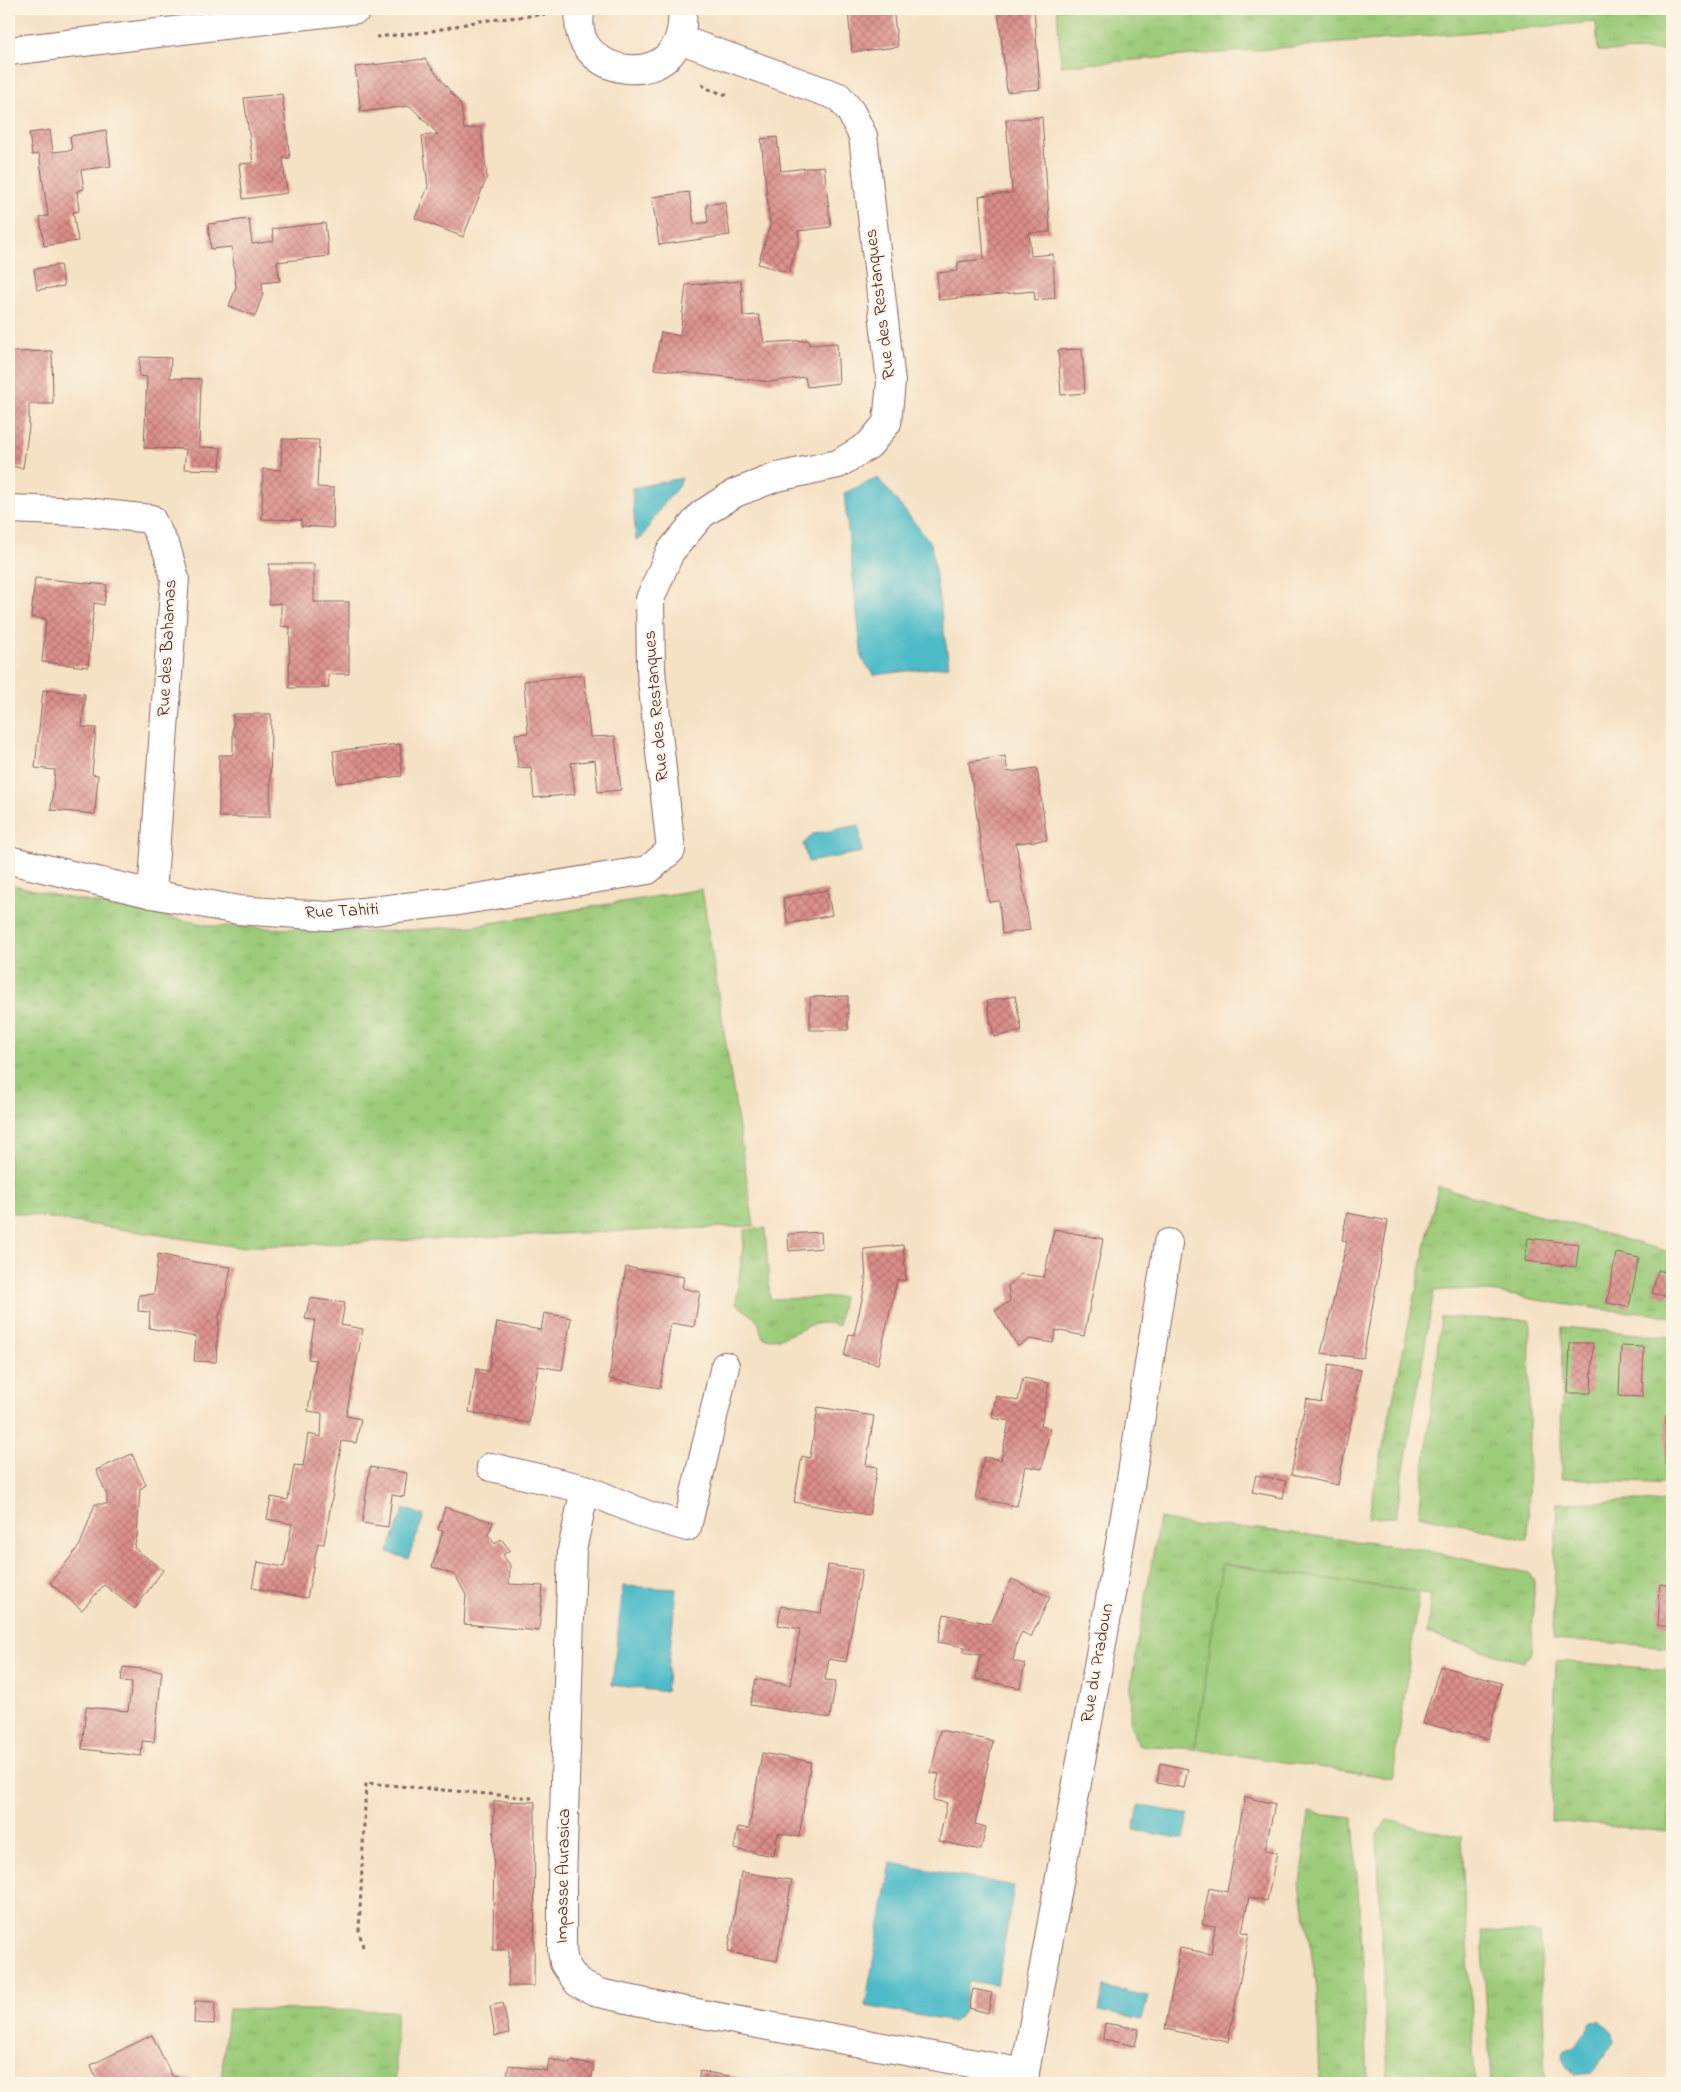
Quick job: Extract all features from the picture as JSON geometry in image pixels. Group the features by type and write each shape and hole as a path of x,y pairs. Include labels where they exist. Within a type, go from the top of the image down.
{"street":[{"path":"9,51 357,9"},
{"path":"581,9 581,29 587,44 597,57 611,66 626,70 643,69 658,63 670,53 679,39 683,22 682,9"},
{"name":"Rue des Restanques","path":"671,850 650,671 650,599 670,552 702,514 735,493 777,477 838,464 869,444 887,423 892,382 863,136 851,112 839,97 679,39"},
{"name":"Rue des Bahamas","path":"9,509 85,512 151,519 167,550 175,578 152,894"},
{"name":"Rue Tahiti","path":"9,860 152,894 238,910 328,916 458,902 648,870 671,850"},
{"name":"Rue du Pradoun","path":"1024,2078 1128,1499 1168,1243"},
{"path":"492,1467 585,1489 647,1514 687,1527 726,1366"},
{"name":"Impasse Aurasica","path":"585,1489 572,1550 562,1950 564,1963 578,1983 599,1993 1024,2078"}],"path":[{"path":"374,38 427,32 480,21 544,12 553,17"},
{"path":"697,78 705,88 732,96"},
{"path":"363,1947 359,1931 366,1783 565,1802"}],"green space":[{"path":"1057,9 1672,9 1672,50 1598,51 1596,22 1061,66"},
{"path":"9,884 54,895 213,926 373,932 473,926 702,889 754,1226 238,1247 9,1212"},
{"path":"1438,1186 1672,1253 1672,1316 1576,1306 1482,1291 1434,1291 1396,1517 1368,1518"},
{"path":"765,1228 770,1299 843,1297 838,1326 818,1323 784,1337 774,1339 763,1338 758,1321 736,1303 745,1230"},
{"path":"1441,1317 1530,1320 1528,1540 1419,1515"},
{"path":"1562,1327 1672,1337 1672,1484 1561,1479"},
{"path":"1637,1501 1672,1503 1672,1647 1553,1639 1557,1503"},
{"path":"1159,1518 1192,1526 1259,1529 1419,1549 1529,1573 1534,1582 1532,1654 1523,1662 1427,1634 1431,1596 1419,1592 1223,1564 1195,1749 1138,1745 1130,1723 1131,1685"},
{"path":"1222,1564 1419,1592 1393,1778 1195,1749"},
{"path":"1556,1661 1672,1670 1669,1832 1551,1820"},
{"path":"1309,1813 1353,1818 1363,1962 1368,2083 1320,2083 1317,1988 1300,1884"},
{"path":"1387,1820 1461,1837 1475,2083 1388,2083 1377,1835"},
{"path":"1482,1931 1540,1933 1546,2083 1491,2083"},
{"path":"228,2009 396,2011 396,2083 221,2083"}],"water":[{"path":"682,478 680,484 659,510 641,539 636,540 632,488"},
{"path":"878,478 931,543 949,666 874,675 862,659 844,493"},
{"path":"859,825 862,852 808,862 803,844 813,834"},
{"path":"404,1508 424,1516 408,1559 388,1552"},
{"path":"623,1586 676,1589 666,1692 612,1685"},
{"path":"1139,1805 1189,1815 1184,1839 1134,1830"},
{"path":"891,1863 1014,1886 997,1985 968,1981 963,2013 954,2022 865,2006"},
{"path":"1104,1987 1148,1996 1142,2020 1099,2011"},
{"path":"1601,2021 1613,2032 1614,2042 1591,2073 1575,2075 1566,2067 1562,2058 1565,2049 1574,2048 1592,2022"}],"building":[{"path":"824,9 893,9 898,47 852,52 848,12 824,14"},
{"path":"998,9 1034,9 1040,89 1007,92"},
{"path":"425,59 461,105 464,129 481,127 487,177 463,237 415,218 428,187 422,136 438,134 410,106 361,112 355,67"},
{"path":"282,94 290,158 283,158 287,193 243,199 239,164 253,163 244,98"},
{"path":"1042,117 1050,232 1029,233 1031,256 1053,254 1055,298 1035,300 1034,291 939,300 937,273 958,271 958,262 984,259 979,196 1012,193 1006,120"},
{"path":"50,130 53,152 72,150 70,136 106,130 111,166 81,170 84,189 77,191 79,211 73,212 78,241 44,246 40,217 48,216 39,154 32,155 29,133"},
{"path":"777,137 781,171 824,166 831,227 798,231 799,240 789,273 758,264 770,225 761,139"},
{"path":"689,192 694,224 708,222 706,205 725,202 730,235 659,245 652,197"},
{"path":"249,219 252,244 274,241 272,229 325,223 329,256 277,262 280,281 262,283 263,294 255,316 229,306 236,287 232,247 211,249 208,224"},
{"path":"60,265 64,286 37,290 34,269"},
{"path":"741,281 743,316 759,315 764,343 809,340 809,345 837,343 839,383 807,387 805,377 771,382 654,369 661,332 680,336 686,285"},
{"path":"1082,349 1085,393 1061,395 1058,350"},
{"path":"52,351 53,404 29,404 29,427 23,468 9,466 9,352"},
{"path":"140,357 171,358 170,378 201,379 199,447 221,448 220,470 184,469 186,449 144,448 147,377 139,376"},
{"path":"282,439 319,440 317,487 334,488 333,528 301,526 301,520 262,519 263,469 281,470"},
{"path":"269,564 314,564 314,602 349,602 349,674 328,674 329,688 289,688 290,627 281,626 281,603 269,604"},
{"path":"35,578 107,585 104,605 94,603 88,667 42,662 46,619 31,617"},
{"path":"584,675 590,737 615,736 621,790 598,792 595,760 571,763 575,794 534,798 531,767 518,768 515,734 528,733 524,681"},
{"path":"43,690 85,694 82,727 96,728 92,774 98,775 95,814 51,810 55,770 35,768"},
{"path":"233,714 271,714 270,817 219,817 219,755 233,755"},
{"path":"400,744 402,776 337,783 333,751"},
{"path":"1005,756 1008,772 1037,768 1047,840 1016,843 1030,930 1002,934 999,901 989,902 969,762"},
{"path":"827,890 832,915 788,924 783,898"},
{"path":"848,996 848,1030 810,1030 810,997"},
{"path":"1015,996 1022,1031 994,1037 987,1001"},
{"path":"1347,1213 1388,1221 1363,1358 1321,1353 1347,1242 1342,1240"},
{"path":"1054,1229 1103,1239 1084,1336 1056,1330 1053,1343 1030,1339 1018,1346 995,1311 1010,1301 1008,1286 1021,1274 1044,1277"},
{"path":"821,1232 822,1248 789,1251 788,1234"},
{"path":"1528,1238 1579,1244 1576,1267 1525,1261"},
{"path":"903,1245 906,1280 897,1280 878,1364 844,1356 849,1334 854,1335 866,1281 864,1249"},
{"path":"1616,1253 1639,1258 1629,1307 1607,1303"},
{"path":"158,1254 231,1267 219,1317 216,1362 194,1361 196,1337 149,1328 150,1312 138,1311 139,1295 154,1294"},
{"path":"626,1267 684,1277 682,1288 700,1292 694,1327 671,1323 660,1388 609,1379"},
{"path":"1658,1270 1672,1274 1672,1298 1652,1293"},
{"path":"310,1298 345,1303 341,1325 363,1329 346,1416 361,1419 356,1443 342,1441 324,1544 318,1543 307,1598 252,1588 257,1562 284,1567 292,1524 267,1519 271,1497 288,1500 294,1465 303,1466 308,1434 321,1437 322,1413 308,1411 316,1360 308,1359 315,1320 305,1319"},
{"path":"544,1313 571,1318 562,1370 538,1366 529,1423 469,1412 476,1369 489,1371 497,1322 541,1330"},
{"path":"1570,1343 1593,1343 1591,1393 1568,1393"},
{"path":"1621,1346 1644,1347 1642,1397 1619,1396"},
{"path":"1329,1364 1361,1370 1338,1485 1291,1475 1306,1399 1321,1402"},
{"path":"1023,1378 1049,1383 1041,1426 1050,1428 1042,1469 1025,1466 1017,1506 975,1498 984,1457 1001,1460 1009,1421 992,1418 996,1396 1018,1401"},
{"path":"818,1407 874,1416 866,1465 877,1467 869,1515 794,1502 802,1456 810,1458"},
{"path":"1666,1415 1672,1415 1672,1465 1665,1465"},
{"path":"132,1454 146,1485 140,1489 137,1536 134,1548 163,1570 135,1609 104,1585 82,1610 50,1583 80,1545 95,1504 107,1504 107,1495 96,1470"},
{"path":"370,1467 407,1473 404,1497 392,1495 388,1527 362,1523"},
{"path":"1256,1475 1286,1481 1283,1498 1252,1492"},
{"path":"445,1507 493,1522 488,1535 495,1544 501,1539 510,1550 503,1555 510,1565 509,1584 543,1586 539,1631 464,1624 466,1595 455,1575 432,1567 443,1531 438,1530"},
{"path":"828,1565 862,1570 846,1662 829,1659 825,1680 836,1681 830,1718 750,1705 756,1679 790,1685 800,1629 778,1625 781,1606 821,1613"},
{"path":"1012,1579 1050,1597 1031,1637 1022,1632 1017,1642 1013,1661 1025,1664 1020,1688 976,1679 980,1655 963,1652 965,1647 938,1642 944,1614 991,1624"},
{"path":"1660,1584 1672,1585 1672,1626 1658,1626"},
{"path":"1440,1666 1501,1683 1488,1739 1423,1723"},
{"path":"123,1667 162,1671 154,1742 142,1741 141,1756 82,1749 86,1707 128,1711 132,1682 121,1681"},
{"path":"940,1730 993,1741 975,1824 986,1827 981,1850 939,1841 947,1803 933,1800 939,1774 931,1773"},
{"path":"762,1753 811,1762 799,1837 778,1833 774,1856 734,1849 738,1827 749,1829"},
{"path":"1160,1763 1188,1769 1184,1788 1157,1783"},
{"path":"1245,1797 1275,1804 1265,1850 1277,1852 1267,1901 1249,1897 1242,1932 1249,1933 1228,2042 1165,2029 1180,1948 1211,1954 1215,1926 1202,1924 1209,1888 1227,1892"},
{"path":"494,1801 535,1802 534,1986 508,1986 509,1950 493,1950"},
{"path":"741,1872 792,1880 777,1961 728,1952"},
{"path":"973,1989 992,1993 988,2013 969,2008"},
{"path":"195,2001 215,2002 214,2024 194,2023"},
{"path":"503,2003 509,2033 495,2036 490,2006"},
{"path":"1105,2023 1139,2029 1135,2046 1103,2039"},
{"path":"152,2035 172,2076 191,2080 190,2083 98,2083 91,2065"},
{"path":"549,2059 570,2064 570,2061 594,2065 591,2083 506,2083 509,2065 547,2071"},
{"path":"700,2071 747,2079 746,2083 698,2083"}]}
